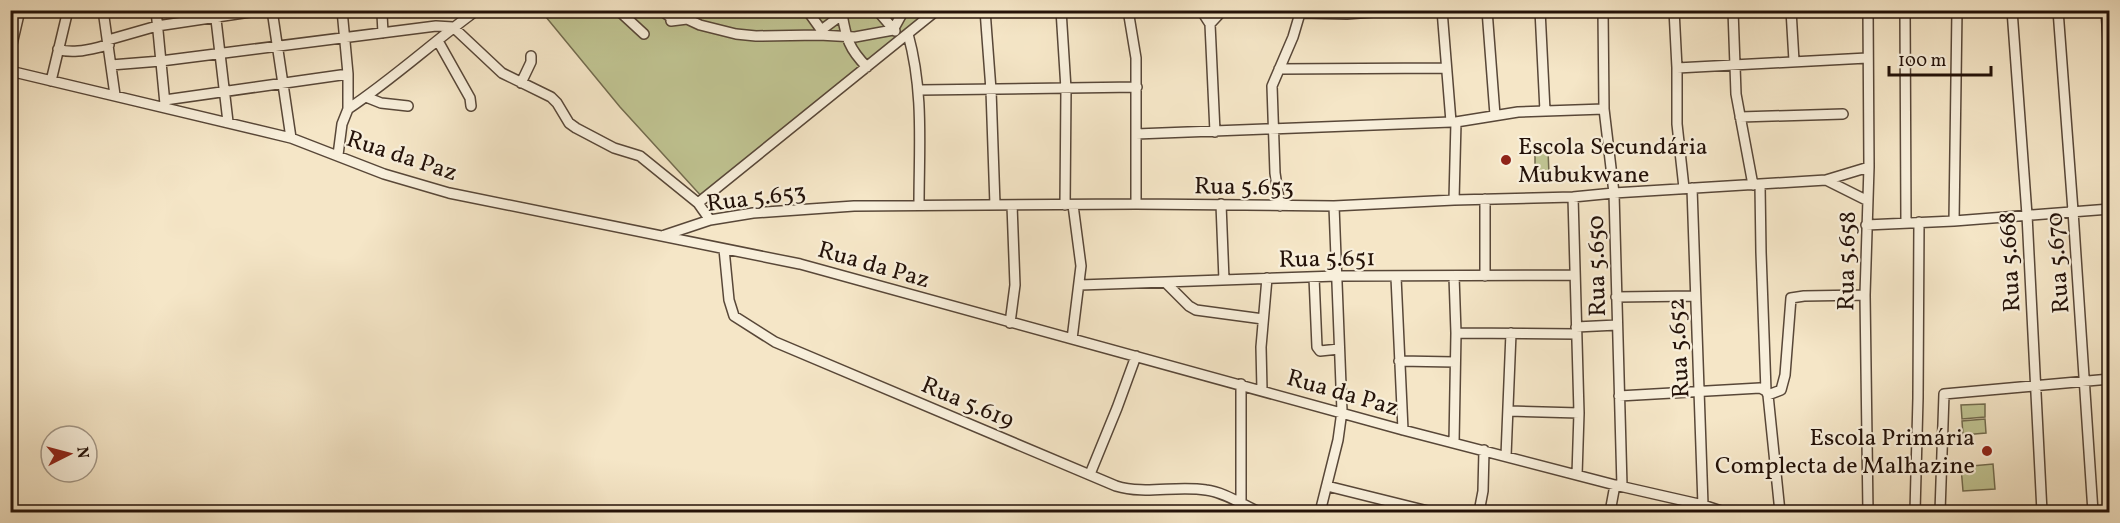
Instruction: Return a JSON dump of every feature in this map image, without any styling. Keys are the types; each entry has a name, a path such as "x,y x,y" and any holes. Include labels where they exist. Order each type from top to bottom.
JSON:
{"street":[{"path":"10,53 20,10"},
{"path":"51,81 68,10"},
{"path":"103,10 115,96"},
{"path":"156,10 165,104 225,91 348,74"},
{"path":"58,49 66,52 82,50 157,26 216,14 264,10"},
{"path":"272,10 291,138"},
{"path":"338,154 342,124 348,109 348,74 342,10"},
{"path":"384,33 382,14 386,10"},
{"path":"348,109 366,98 477,10"},
{"path":"618,10 644,34"},
{"path":"661,10 673,17 687,19 700,25 736,34 756,36 821,33 855,37 893,30"},
{"path":"807,10 821,33"},
{"path":"877,10 893,30 906,36 916,63 920,90 919,205"},
{"path":"893,30 904,10"},
{"path":"698,203 937,10"},
{"path":"985,10 991,90 995,205"},
{"path":"1061,10 1069,205 1081,266 1072,339"},
{"path":"1128,10 1136,58 1136,204"},
{"path":"1201,10 1210,24 1215,132"},
{"path":"1210,24 1223,10"},
{"path":"1280,206 1275,172 1272,86 1293,38 1300,12 1347,14 1399,10"},
{"path":"1442,10 1453,122 1454,200"},
{"path":"1487,10 1495,115"},
{"path":"1540,10 1545,111"},
{"name":"Rua 5.650","path":"1603,10 1604,109 1614,192 1619,396 1618,485 1610,513"},
{"name":"Rua 5.652","path":"1674,10 1677,124 1688,188 1695,296 1703,505"},
{"path":"1733,10 1736,94 1756,185 1761,252 1765,391 1780,513"},
{"path":"1791,10 1794,61"},
{"name":"Rua 5.658","path":"1868,10 1869,167 1864,295 1868,513"},
{"path":"1905,10 1906,223"},
{"path":"1954,221 1957,10"},
{"name":"Rua 5.668","path":"2012,10 2027,215 2042,513"},
{"name":"Rua 5.670","path":"2058,10 2092,513"},
{"path":"2106,10 2109,66"},
{"path":"821,33 845,12"},
{"path":"845,12 845,36 857,57 867,67"},
{"path":"216,14 228,122"},
{"path":"111,65 160,61 436,26 453,27 502,73 551,97 569,123 576,128 614,148 640,156 698,203 710,220"},
{"path":"438,41 470,98 471,106"},
{"path":"521,83 531,62 531,56"},
{"path":"1677,68 1867,58"},
{"path":"1279,69 1446,68"},
{"name":"Rua da Paz","path":"10,71 115,96 165,104 291,138 338,154 384,174 448,193 800,264 1010,323 1342,411 1403,430 1703,505 1724,513"},
{"path":"920,90 1137,87"},
{"path":"366,98 381,104 408,106"},
{"path":"1136,134 1453,122 1518,112 1604,109"},
{"path":"1740,117 1843,114"},
{"name":"Rua 5.653","path":"664,236 710,220 753,213 854,206 1221,204 1334,206 1573,197 1614,192 1826,180 1869,167"},
{"path":"1826,180 1866,200"},
{"path":"1573,197 1579,413 1577,475"},
{"path":"1485,199 1485,276"},
{"path":"1221,204 1224,280"},
{"path":"1010,323 1015,285 1012,205"},
{"path":"1320,513 1338,440 1342,411 1334,206"},
{"path":"1866,225 2109,209"},
{"path":"1915,513 1919,222"},
{"name":"Rua 5.619","path":"724,249 729,300 735,316 775,342 1130,490 1190,488 1209,490 1259,513"},
{"name":"Rua 5.651","path":"1080,285 1337,276 1396,278 1574,275"},
{"path":"1454,276 1456,333 1454,443"},
{"path":"1314,277 1317,347 1320,351 1340,349"},
{"path":"1262,390 1261,347 1267,278"},
{"path":"1396,278 1403,430"},
{"path":"1166,283 1196,310 1263,319"},
{"path":"1619,396 1781,390 1785,375 1791,298 1864,295"},
{"path":"1616,297 1695,296"},
{"path":"1456,333 1576,331 1617,325"},
{"path":"1506,456 1511,333"},
{"path":"1090,474 1136,356"},
{"path":"1399,361 1455,362"},
{"path":"1940,513 1943,397 1946,393 2109,379"},
{"path":"1241,384 1241,504"},
{"path":"1509,411 1579,413"},
{"path":"1479,513 1483,491 1484,450"},
{"path":"1328,486 1431,513"}],"green space":[{"path":"541,11 928,11 703,198 620,107"},
{"path":"1535,151 1548,151 1549,174 1535,174"},
{"path":"1985,404 1985,417 1962,419 1961,405"},
{"path":"1985,419 1986,433 1963,435 1962,421"},
{"path":"1993,464 1995,489 1963,491 1961,467"}],"place":[{"name":"Escola Secundária Mubukwane","path":"1506,160"},
{"name":"Escola Primária Complecta de Malhazine","path":"1987,451"}]}
